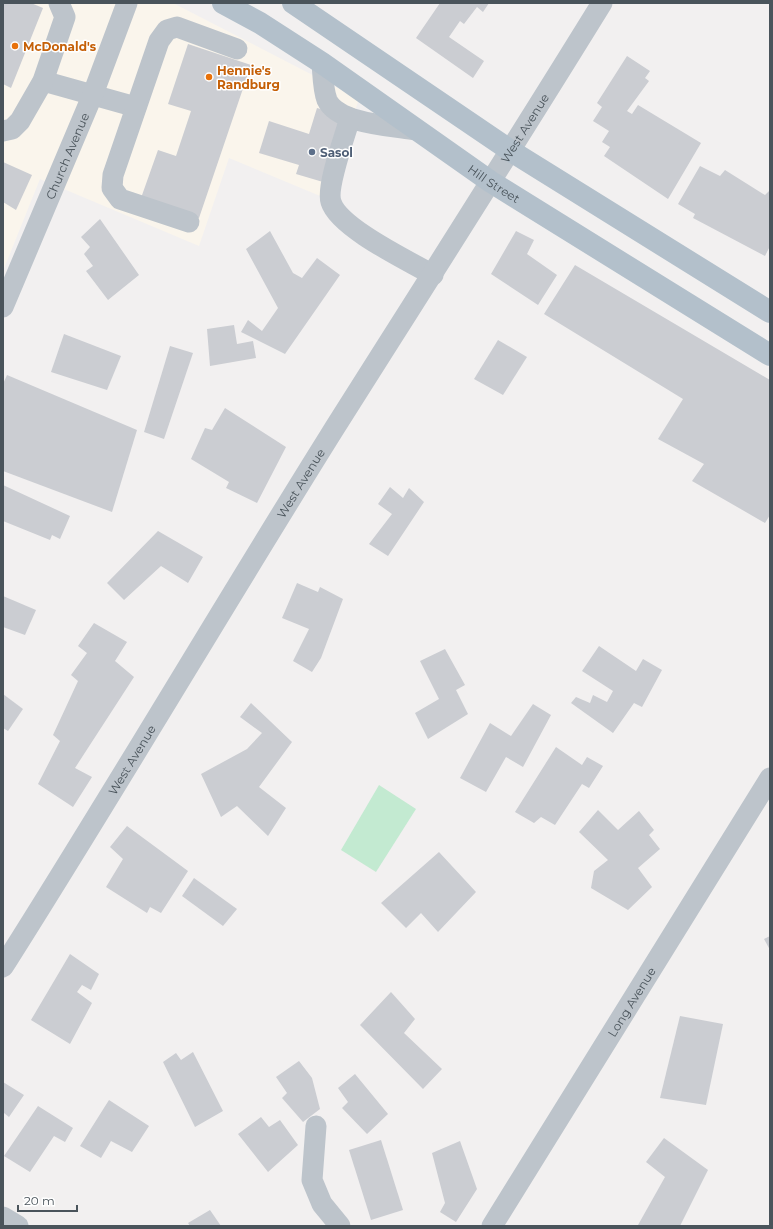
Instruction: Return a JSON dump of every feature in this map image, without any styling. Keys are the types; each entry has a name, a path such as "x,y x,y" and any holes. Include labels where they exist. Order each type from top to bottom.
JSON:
{"main road":[{"name":"Hill Street","path":"223,3 260,23 322,63 491,182 770,355"},
{"path":"293,3 511,151 770,312"}],"street":[{"name":"Church Avenue","path":"3,307 93,94 127,3"},
{"name":"West Avenue","path":"3,967 66,867 328,439 511,151 602,3"},
{"path":"3,131 12,130 20,121 43,81 65,17 59,4"},
{"path":"3,121 14,113 18,105 59,4"},
{"path":"189,222 120,199 112,188 113,175 159,41 167,30 177,27 237,48"},
{"path":"322,63 326,97 329,104 350,118 416,130"},
{"path":"43,81 136,107"},
{"path":"350,118 332,184 331,202 342,218 355,228 380,245 433,274"},
{"name":"Long Avenue","path":"492,1226 770,778"},
{"path":"316,1126 312,1180 322,1204 340,1226"},
{"path":"3,1217 18,1226"}],"shaded area":[{"path":"3,3 173,3 359,99 325,198 229,158 199,246 40,179 3,271"}],"green space":[{"path":"379,785 416,809 376,872 341,850"}],"building":[{"name":"McDonald's","path":"3,3 31,3 43,8 11,88 3,84"},
{"path":"440,3 489,3 483,12 477,7 464,24 460,21 449,37 484,61 473,78 416,38"},
{"path":"188,44 251,65 199,218 141,198 158,150 176,156 191,111 168,104"},
{"path":"627,56 650,71 645,78 649,81 627,111 632,114 638,105 701,143 668,199 604,156 610,147 602,142 609,131 593,121 602,107 597,103"},
{"path":"317,108 342,115 323,182 296,174 299,165 259,153 269,121 309,134"},
{"path":"3,162 32,175 16,210 3,202"},
{"path":"700,166 720,176 725,170 765,195 770,190 770,246 765,256 693,218 695,214 678,204"},
{"path":"100,219 139,275 108,300 86,271 93,266 84,254 90,247 81,237"},
{"path":"270,231 293,273 302,278 317,258 340,275 285,354 241,332 248,320 262,331 278,308 246,249"},
{"path":"516,231 534,240 527,254 557,275 538,305 491,274"},
{"path":"575,265 770,380 770,515 765,523 692,481 704,464 658,439 683,399 544,314"},
{"path":"234,325 237,344 253,341 256,358 210,366 207,329"},
{"path":"64,334 121,356 107,390 51,372"},
{"path":"498,340 527,357 503,395 474,379"},
{"path":"170,346 193,353 164,439 144,432"},
{"path":"7,375 137,430 112,512 3,471 3,384"},
{"path":"225,408 286,447 257,503 226,488 229,482 191,459 205,428 212,430"},
{"path":"3,485 70,516 60,539 52,535 50,540 3,521"},
{"path":"390,487 403,498 409,488 424,502 388,556 369,544 392,514 378,504"},
{"path":"158,531 203,557 188,583 161,566 124,600 107,583"},
{"path":"297,583 318,592 320,587 343,599 321,658 312,672 293,661 309,629 282,618"},
{"path":"3,596 36,610 25,635 3,627"},
{"path":"94,623 127,642 115,661 134,677 75,768 92,777 73,807 38,784 60,741 53,735 78,681 71,675 87,653 78,646"},
{"path":"599,646 636,671 643,659 662,670 642,707 634,703 613,733 571,703 576,697 590,703 593,695 607,702 613,691 582,671"},
{"path":"445,649 465,685 456,690 468,714 428,739 415,713 439,699 420,661"},
{"path":"3,694 23,709 8,731 3,728"},
{"path":"251,703 292,742 259,787 286,808 268,836 237,806 221,817 201,774 247,749 262,733 240,717"},
{"path":"533,704 551,715 523,767 506,757 486,792 460,778 490,723 511,736"},
{"path":"556,747 582,765 587,757 603,766 589,788 582,784 555,825 541,817 534,823 515,812"},
{"path":"598,810 618,830 639,811 654,830 649,835 660,849 638,868 652,887 628,910 591,888 594,871 608,860 579,832"},
{"path":"127,826 188,871 161,913 150,907 147,913 106,887 123,859 110,847"},
{"path":"439,852 476,892 438,932 421,913 406,928 381,903"},
{"path":"194,878 237,909 223,926 182,896"},
{"path":"770,936 770,950 764,939"},
{"path":"70,954 99,974 91,990 82,985 77,992 92,1003 70,1044 31,1020"},
{"path":"391,992 415,1019 404,1033 442,1069 423,1089 360,1025"},
{"path":"680,1016 723,1024 706,1105 660,1098"},
{"path":"193,1052 223,1111 195,1127 163,1062 176,1053 181,1060"},
{"path":"299,1061 312,1078 320,1109 303,1122 282,1098 287,1093 276,1077"},
{"path":"355,1074 388,1114 367,1134 342,1108 348,1102 338,1088"},
{"path":"3,1082 24,1095 9,1117 4,1113 3,1115"},
{"path":"109,1100 149,1126 132,1152 111,1141 101,1158 80,1146"},
{"path":"38,1106 73,1128 65,1142 54,1136 30,1172 4,1156"},
{"path":"261,1117 269,1127 280,1120 298,1145 268,1172 238,1134"},
{"path":"664,1138 708,1170 680,1226 640,1226 638,1225 665,1177 646,1162"},
{"path":"381,1140 403,1210 371,1220 349,1150"},
{"path":"460,1141 477,1189 456,1222 440,1212 445,1203 432,1153"},
{"path":"210,1210 221,1226 190,1226 188,1223"}],"place":[{"name":"McDonald's","path":"15,46"},
{"name":"Hennie's Randburg","path":"209,77"},
{"name":"Sasol","path":"312,152"}]}
